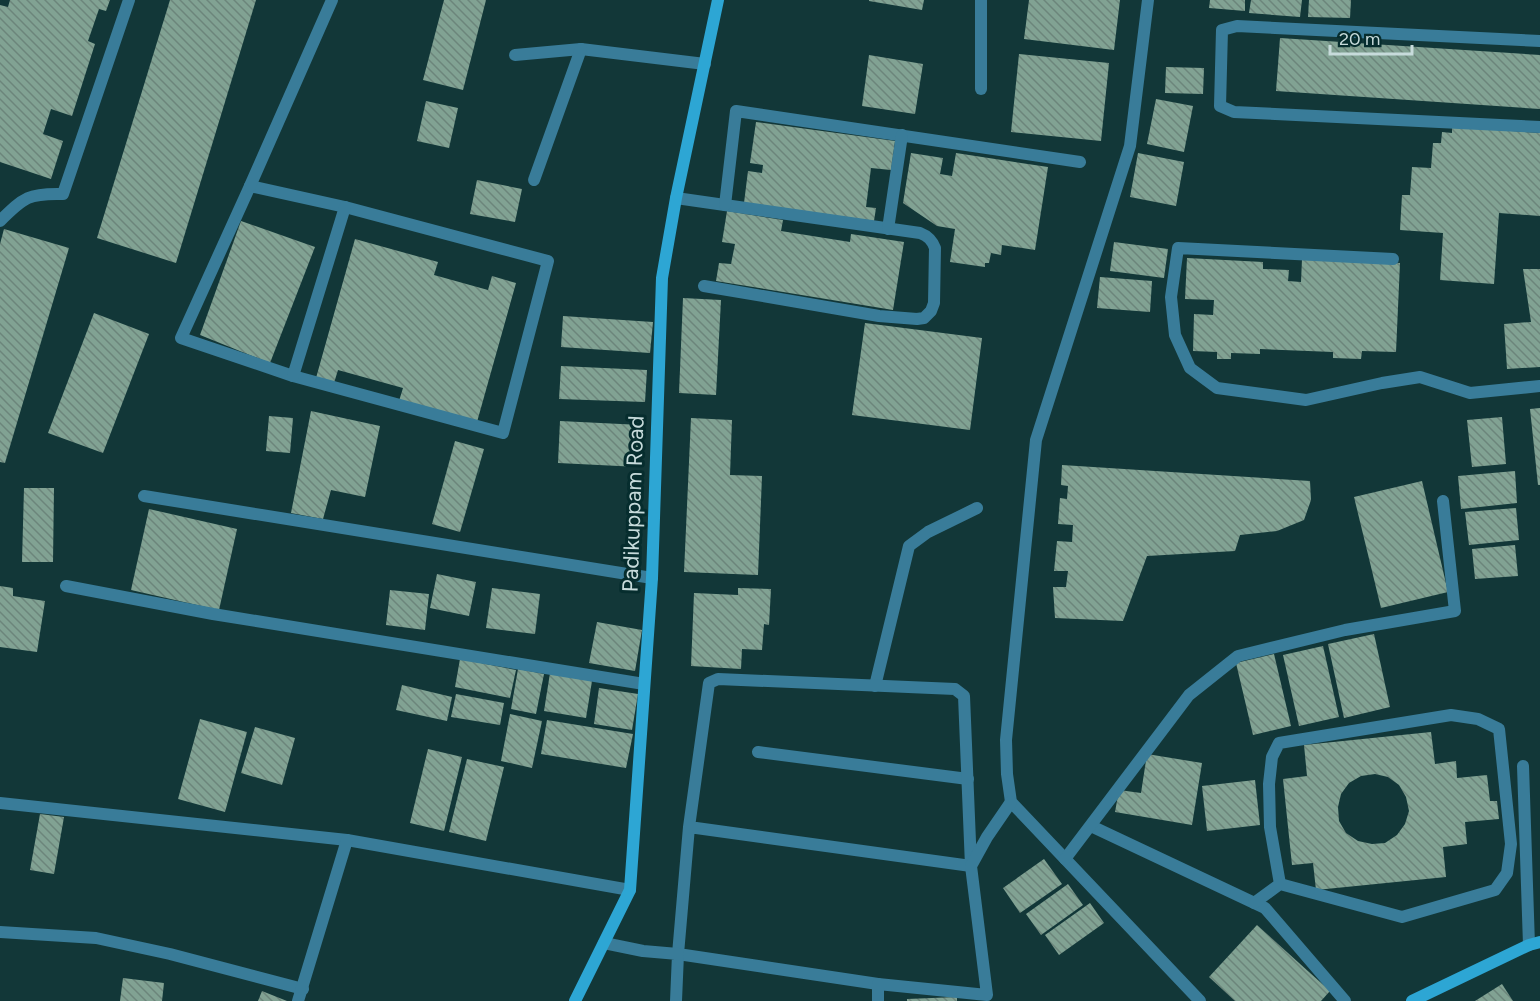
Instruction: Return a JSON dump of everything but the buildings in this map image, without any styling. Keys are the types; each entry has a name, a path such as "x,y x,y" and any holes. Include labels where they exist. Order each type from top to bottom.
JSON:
{"street":[{"path":"0,221 17,204 28,197 42,193 63,194 129,0"},
{"path":"250,186 345,207 548,261 503,433 293,376 181,338 332,0"},
{"name":"Padikuppam Road","path":"575,1001 630,890 652,578 662,278 676,198 718,0"},
{"path":"981,0 981,89"},
{"path":"1148,0 1130,146 1036,440 1006,740 1007,774 1011,802 1200,1001"},
{"path":"1540,41 1237,26 1222,30 1220,106 1234,112 1540,127"},
{"path":"534,180 581,50"},
{"path":"515,55 581,50 705,64"},
{"path":"725,205 736,111 1080,162"},
{"path":"888,229 902,135"},
{"path":"676,198 920,233 927,236 935,248 934,303 931,311 924,318 879,316 704,286"},
{"path":"293,376 345,207"},
{"path":"1393,259 1178,248 1171,297 1175,335 1190,368 1217,388 1306,400 1420,377 1470,393 1540,386"},
{"path":"144,496 652,578"},
{"path":"1065,859 1190,695 1238,656 1345,630 1455,611 1443,501"},
{"path":"874,686 909,546 928,532 977,508"},
{"path":"66,586 213,614 644,684"},
{"path":"604,943 643,951 678,954 878,984 987,995 971,866 964,696 955,689 718,679 709,683 689,827 678,954 676,1001"},
{"path":"1451,715 1478,719 1499,729 1511,844 1507,873 1496,890 1402,917 1280,884 1270,826 1269,784 1272,757 1279,743 1451,715"},
{"path":"758,752 968,779"},
{"path":"1412,1001 1535,944 1523,766"},
{"path":"971,866 987,837 1011,802"},
{"path":"0,803 347,840 630,890"},
{"path":"1091,826 1265,908 1345,1001"},
{"path":"689,827 971,866"},
{"path":"0,932 96,938 170,954 301,995 347,840"},
{"path":"1254,903 1280,884"},
{"path":"878,984 878,1001"}]}
